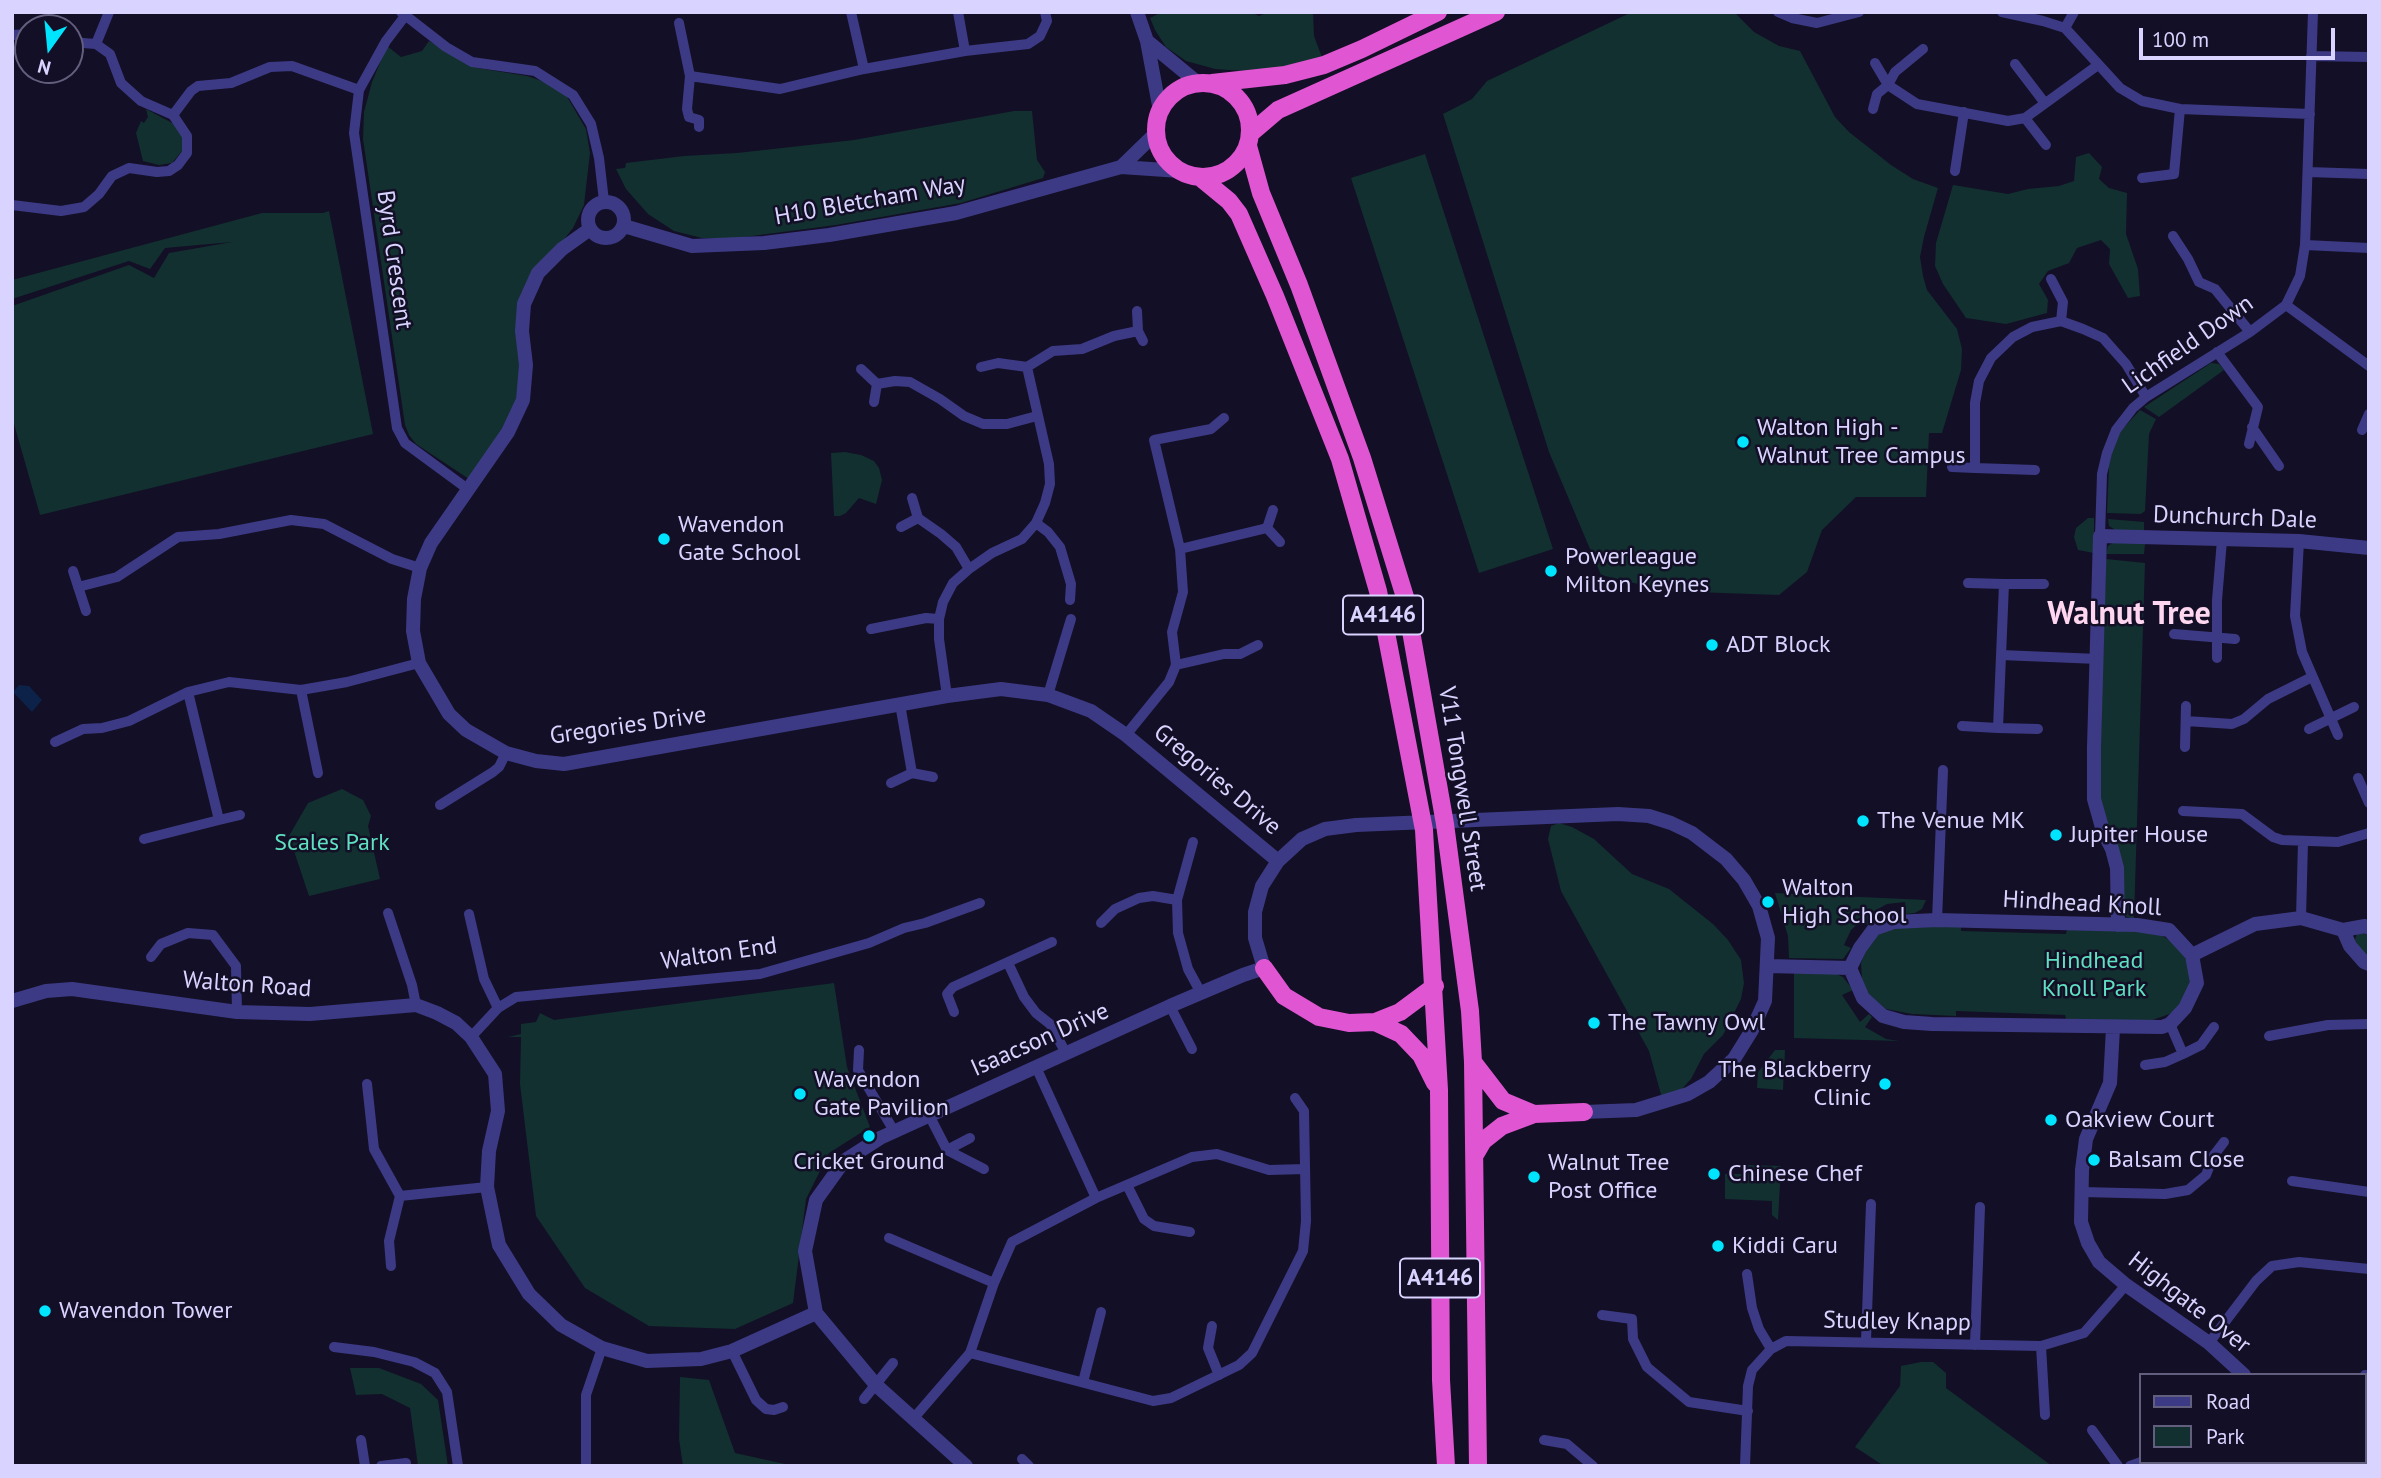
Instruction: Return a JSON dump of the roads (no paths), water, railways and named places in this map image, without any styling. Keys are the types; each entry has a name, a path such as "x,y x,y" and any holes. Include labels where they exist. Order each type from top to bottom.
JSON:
{"highway":[{"path":"1180,172 1161,151 1156,133 1160,111 1175,92 1205,83 1285,75 1324,65 1438,12"},
{"path":"1201,177 1213,177 1235,166 1250,139 1278,110 1496,12"},
{"name":"A4146","path":"1205,83 1225,88 1236,95 1245,106 1250,119 1250,139"},
{"name":"V11 Tongwell Street","path":"1250,139 1261,193 1299,285 1362,458 1405,597 1446,824 1470,1011 1473,1062 1478,1466"},
{"name":"A4146","path":"1180,172 1201,177"},
{"name":"V11 Tongwell Street","path":"1201,177 1229,201 1239,214 1340,459 1378,592 1424,830 1438,1090 1441,1380 1446,1466"},
{"path":"1264,968 1284,996 1319,1017 1349,1023 1375,1022 1400,1012 1428,994 1434,986"},
{"path":"1375,1022 1401,1034 1408,1041 1420,1055 1438,1090"},
{"path":"1473,1062 1503,1101 1534,1114"},
{"path":"1476,1153 1483,1141 1502,1126 1534,1114 1584,1112"}],"street":[{"path":"96,44 109,12"},
{"path":"851,12 864,69"},
{"path":"958,12 965,51"},
{"path":"1778,12 1817,23 1859,12"},
{"path":"2002,12 2043,20 2065,28 2120,89 2142,101 2180,109 2310,114"},
{"path":"2065,28 2074,12"},
{"name":"Lichfield Down","path":"2118,925 2117,868 2094,799 2102,474 2116,430 2133,408 2286,305 2300,276 2305,245 2312,12"},
{"path":"1137,13 1147,41 1160,111"},
{"path":"403,14 446,47 472,62 535,71 573,95 592,124 604,201"},
{"name":"Byrd Crescent","path":"403,14 359,90 354,133 397,428 405,443 469,490"},
{"path":"690,76 780,89 864,69 965,51 1028,44 1040,36 1049,15"},
{"path":"679,23 690,76 687,109 689,117 699,120 699,127"},
{"path":"1147,41 1205,83"},
{"path":"12,205 61,211 84,207 99,194 112,176 129,168 169,171 183,160 187,153 188,144 184,130 173,115 141,101 121,83 110,54 96,44 84,43"},
{"path":"1873,109 1877,94 1888,85 1895,72 1923,49"},
{"path":"2311,56 2369,57"},
{"path":"1875,63 1888,85 1917,104 2008,121 2025,118 2098,65"},
{"path":"2015,64 2045,102"},
{"path":"173,115 198,86 231,83 270,67 292,66 359,90"},
{"path":"2141,178 2174,174 2180,109"},
{"path":"1955,171 1964,112"},
{"path":"2025,118 2046,145"},
{"path":"1121,167 1156,133"},
{"name":"H10 Bletcham Way","path":"624,226 692,246 764,243 945,215 1045,190 1121,167 1180,172"},
{"path":"2308,172 2369,174"},
{"path":"604,201 614,203 622,210 624,226 616,235 605,238 594,234 590,229 588,217 593,207 604,201"},
{"name":"Gregories Drive","path":"590,229 562,249 538,273 524,304 522,331 526,365 523,400 508,432 431,542 420,568 414,598 413,631 419,663 433,691 449,713 467,730 506,753 536,761 564,764 947,695 1001,689 1048,695 1091,711 1126,735 1278,861"},
{"path":"2173,236 2199,282 2215,289 2250,331"},
{"path":"2305,245 2369,248"},
{"path":"2051,279 2063,302 2061,321"},
{"path":"2286,305 2369,366"},
{"path":"981,367 998,363 1027,367 1053,351 1082,349 1114,336 1140,336 1138,311"},
{"path":"1975,468 1975,403 1979,381 1991,358 2013,337 2032,327 2061,321 2103,338 2126,364 2146,397"},
{"path":"2217,352 2258,407 2249,444"},
{"path":"947,695 939,619 943,602 953,583 969,569 992,553 1021,539 1036,523 1050,484 1049,464 1027,367"},
{"path":"861,369 877,384"},
{"path":"877,384 909,382 964,416 983,424 1007,424 1037,416"},
{"path":"874,402 877,384"},
{"path":"2362,430 2369,414"},
{"path":"1126,735 1169,682 1176,665 1172,632 1183,592 1180,549 1154,440 1211,429 1224,418"},
{"path":"2252,427 2278,466"},
{"path":"1952,467 2035,470"},
{"path":"912,498 918,518 956,547 969,569"},
{"path":"1267,528 1273,510"},
{"path":"901,527 918,518"},
{"path":"78,587 117,577 178,537 219,534 290,520 324,524 392,559 420,568"},
{"path":"1036,523 1048,532 1060,547 1072,584 1070,600"},
{"path":"1180,549 1267,528"},
{"path":"1267,528 1280,542"},
{"name":"Dunchurch Dale","path":"2100,536 2299,541 2369,548"},
{"path":"2217,658 2222,540"},
{"path":"2299,541 2295,616 2301,652 2338,735"},
{"path":"73,571 86,611"},
{"path":"1968,583 2044,584"},
{"path":"1998,728 2004,584"},
{"path":"870,628 926,618 939,619"},
{"path":"1048,695 1071,619"},
{"path":"2174,634 2235,639"},
{"path":"1176,665 1223,654 1240,654 1258,645"},
{"path":"2001,655 2098,659"},
{"path":"55,742 83,729 102,728 129,721 188,692 229,682 301,690 346,682 419,663"},
{"path":"2186,722 2232,724 2244,719 2268,699 2312,677"},
{"path":"301,690 317,773"},
{"path":"188,692 219,820"},
{"path":"900,704 912,773"},
{"path":"2185,747 2186,706"},
{"path":"2309,729 2354,707"},
{"path":"1962,726 2038,729"},
{"path":"440,805 493,772 499,767 506,753"},
{"path":"1937,920 1943,770"},
{"path":"891,783 912,773 933,777"},
{"path":"2358,778 2369,803"},
{"path":"2183,811 2242,814 2273,837 2303,842 2338,842 2369,834"},
{"path":"1264,968 1255,938 1255,912 1262,886 1278,861 1302,839 1325,829 1356,825 1618,814 1649,816 1692,834 1726,859 1744,880 1759,906 1768,938 1765,1001 1752,1030 1734,1059 1709,1082 1688,1094 1636,1110 1584,1112"},
{"path":"144,839 240,815"},
{"path":"1193,842 1177,900 1178,933 1188,969 1201,993"},
{"path":"2301,918 2303,842"},
{"path":"1101,923 1115,909 1139,898 1153,896 1177,900"},
{"name":"Walton End","path":"471,1037 498,1008 516,997 760,974 869,943 904,928 980,903"},
{"path":"388,913 416,1005"},
{"path":"468,914 484,979 498,1008"},
{"path":"1768,966 1850,968 1863,998 1872,1008 1883,1016 1904,1022 2162,1027 2170,1024 2185,1008 2197,982 2192,955 2255,924 2301,918 2343,930 2365,926 2369,928"},
{"name":"Hindhead Knoll","path":"1850,968 1874,929 1894,922 1937,920 2118,925 2169,930 2192,955"},
{"path":"2343,930 2350,946 2369,964"},
{"path":"151,957 161,944 188,933 213,935 236,966 237,1012"},
{"path":"954,1012 947,994 953,987 1052,942"},
{"path":"1008,962 1024,997 1036,1013 1050,1024 1066,1053"},
{"name":"Isaacson Drive","path":"966,1466 876,1385 816,1313 805,1251 816,1200 844,1161 894,1131 1170,1006 1264,968"},
{"name":"Walton Road","path":"12,1001 46,991 83,989 237,1012 310,1014 416,1005 456,1023 471,1037"},
{"path":"1170,1006 1192,1049"},
{"path":"2170,1024 2183,1054"},
{"path":"2269,1036 2328,1026 2369,1024"},
{"path":"2144,1065 2165,1062 2201,1045 2214,1027"},
{"name":"Highgate Over","path":"2113,1028 2110,1083 2087,1139 2081,1223 2088,1243 2099,1262 2126,1285 2209,1343 2242,1373"},
{"path":"471,1037 495,1074 498,1111 489,1151 487,1187 499,1245 529,1294 561,1325 602,1348 648,1361 701,1359 732,1351 816,1313"},
{"path":"859,1051 859,1070 894,1131"},
{"path":"1036,1067 1096,1198"},
{"path":"367,1084 374,1149 400,1195 389,1241 391,1266"},
{"path":"970,1353 1153,1401 1171,1398 1238,1365 1252,1353 1303,1251 1306,1221 1304,1111 1296,1098"},
{"path":"929,1115 947,1150 984,1169"},
{"path":"947,1150 970,1138"},
{"path":"2082,1192 2165,1194 2188,1190 2206,1175 2214,1155 2224,1142"},
{"path":"913,1419 970,1353 994,1283 1012,1242 1096,1198 1192,1157 1217,1154 1269,1170 1305,1169"},
{"path":"2292,1181 2369,1192"},
{"path":"1127,1185 1144,1219 1154,1226 1190,1232"},
{"path":"400,1195 487,1187"},
{"path":"1866,1341 1871,1204"},
{"path":"1975,1345 1980,1207"},
{"path":"889,1238 903,1239 994,1283"},
{"path":"2209,1343 2256,1281 2272,1266 2299,1262 2369,1269"},
{"path":"1745,1466 1748,1386 1752,1370 1771,1349 1759,1329 1752,1308 1747,1274"},
{"name":"Studley Knapp","path":"1771,1349 1786,1341 2041,1346 2084,1333 2126,1285"},
{"path":"1083,1382 1101,1312"},
{"path":"1602,1315 1632,1319 1633,1339 1647,1367 1689,1402 1748,1411"},
{"path":"1212,1326 1208,1348 1219,1375"},
{"path":"2041,1346 2045,1415"},
{"path":"334,1348 374,1352 414,1362 435,1373 447,1392 458,1466"},
{"path":"586,1466 586,1395 602,1348"},
{"path":"732,1351 756,1400 766,1409 783,1407"},
{"path":"864,1399 893,1363"},
{"path":"2092,1430 2118,1466"},
{"path":"361,1440 365,1466"},
{"path":"1544,1440 1567,1444 1593,1466"},
{"path":"381,1466 406,1463"}],"water":[{"path":"19,685 29,686 42,700 32,712 13,692"}],"place":[{"name":"Walton High - Walnut Tree Campus","path":"1743,442"},
{"name":"Wavendon Gate School","path":"664,539"},
{"name":"Powerleague Milton Keynes","path":"1551,571"},
{"name":"ADT Block","path":"1712,645"},
{"name":"The Venue MK","path":"1863,821"},
{"name":"Jupiter House","path":"2056,835"},
{"name":"Walton High School","path":"1768,902"},
{"name":"The Tawny Owl","path":"1594,1023"},
{"name":"The Blackberry Clinic","path":"1885,1084"},
{"name":"Wavendon Gate Pavilion","path":"800,1094"},
{"name":"Oakview Court","path":"2051,1120"},
{"name":"Cricket Ground","path":"869,1136"},
{"name":"Balsam Close","path":"2094,1160"},
{"name":"Chinese Chef","path":"1714,1174"},
{"name":"Walnut Tree Post Office","path":"1534,1177"},
{"name":"Kiddi Caru","path":"1718,1246"},
{"name":"Wavendon Tower","path":"45,1311"}],"district":[{"name":"Walnut Tree","path":"2129,615"}],"park label":[{"name":"Scales Park","path":"332,843"},
{"name":"Hindhead Knoll Park","path":"2094,975"}]}
